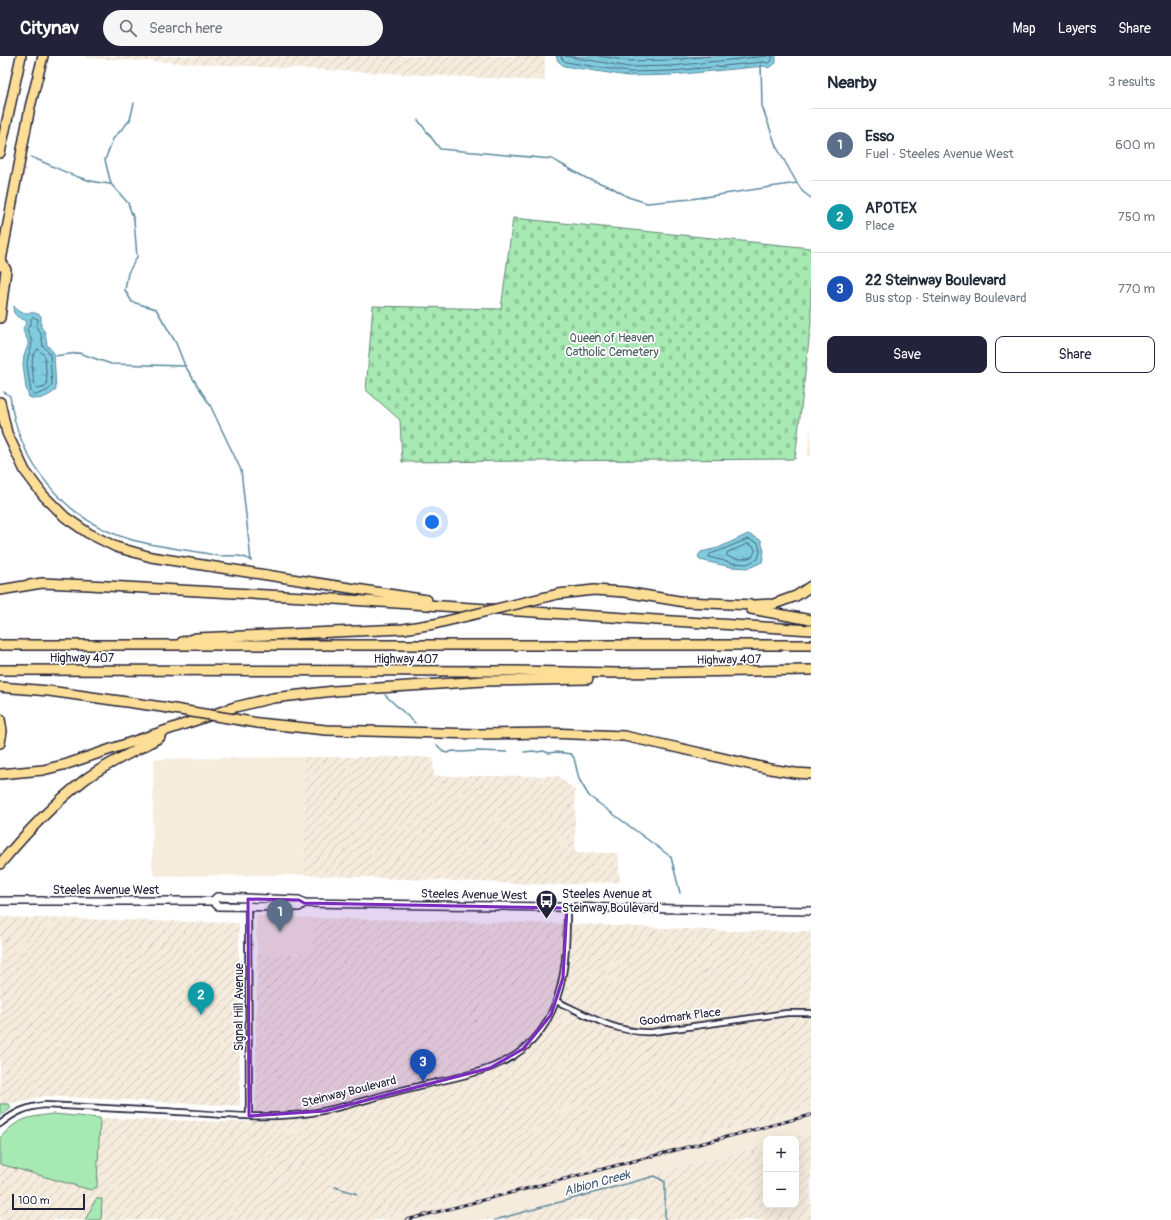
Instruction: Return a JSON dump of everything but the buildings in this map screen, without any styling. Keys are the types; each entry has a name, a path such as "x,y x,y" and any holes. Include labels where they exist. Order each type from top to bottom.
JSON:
{"highway":[{"path":"0,153 21,56"},
{"path":"0,318 6,270 0,264 30,107 43,56"},
{"path":"0,402 10,439 25,471 43,496 65,517 88,533 116,547 151,557 430,601 456,608"},
{"path":"0,590 42,583 90,584 811,630"},
{"path":"172,645 196,638 404,629 434,624 558,594 594,590 625,592 685,602 754,605 774,604 796,596 811,586"},
{"path":"728,605 811,620"},
{"name":"Highway 407","path":"0,645 811,645"},
{"name":"Highway 407","path":"0,670 508,671 615,673 811,670"},
{"path":"0,774 42,770 66,764 235,706 281,697 334,691 477,682 592,678 615,673"},
{"path":"0,686 49,691 162,707 258,723 326,730 477,734 549,733 624,736 770,769 811,774"},
{"path":"0,719 2,731 0,743"},
{"path":"0,864 44,815 83,780 128,753 155,740 178,725"}],"main road":[{"name":"Steeles Avenue West","path":"0,901 212,901 218,906 248,902 300,907 304,903 811,911"}],"street":[{"name":"Signal Hill Avenue","path":"248,902 249,1116"},
{"name":"Steinway Boulevard","path":"0,1124 19,1111 33,1106 45,1105 249,1116 292,1116 325,1111 490,1068 504,1062 523,1049 531,1042 551,1015 561,988 564,967 567,908"},
{"name":"Goodmark Place","path":"556,1001 603,1023 618,1029 633,1032 652,1032 787,1013 811,1013"}],"highlighted area":[{"path":"248,899 299,900 304,903 567,908 563,978 551,1015 523,1049 490,1068 325,1111 249,1116"}],"shaded area":[{"path":"86,56 545,56 545,81 86,58"},
{"path":"811,426 811,456 807,456"},
{"path":"304,757 305,875 155,876 152,865 154,759"},
{"path":"304,757 433,757 434,776 558,776 575,790 575,852 618,853 620,882 554,885 305,875"},
{"path":"256,915 270,917 313,918 312,953 257,954"},
{"path":"0,917 239,923 240,1106 45,1096 9,1104 0,1104"},
{"path":"313,918 577,924 728,931 811,931 811,1107 378,1220 101,1220 101,1199 96,1199 85,1220 0,1220 0,1164 97,1187 100,1118 227,1122 255,1121 257,954 312,953"},
{"path":"811,1107 811,1133 799,1136 763,1136 763,1146 478,1220 378,1220"},
{"path":"811,1133 811,1220 478,1220 763,1146 763,1208 799,1208 799,1136"}],"green space":[{"name":"Queen of Heaven Catholic Cemetery","path":"513,218 811,248 811,323 795,459 402,462 400,420 366,390 373,306 501,309"},
{"path":"0,1104 9,1104 11,1108 0,1116"},
{"path":"53,1114 100,1118 97,1187 91,1190 0,1164 0,1138 6,1131 18,1122 37,1116"},
{"path":"96,1199 102,1199 101,1220 85,1220"}],"water":[{"path":"556,56 776,56 776,63 768,68 765,66 672,75 628,76 564,66 558,61"},
{"path":"14,306 20,312 34,313 41,316 41,327 45,332 47,345 54,353 56,390 40,399 29,397 26,388 23,365 28,341 23,329 27,321 19,318 15,314 13,309"},
{"path":"748,534 761,540 764,551 762,562 749,568 731,567 700,560 698,556 701,552 718,548"}],"waterway":[{"path":"761,64 762,106 776,146 803,192 811,198"},
{"path":"134,103 130,120 113,139 105,160 111,184 128,203 134,220 137,257 128,273 125,290 132,302 156,309 176,343 185,366 210,405 241,470 251,561"},
{"path":"418,120 440,149 552,159 586,178 611,187 628,197 647,203 691,199 797,183"},
{"path":"31,157 70,174 100,183 111,184"},
{"path":"54,356 79,353 111,364 185,366"},
{"path":"4,392 10,396 15,420 23,444 34,465 48,485 65,503 85,518 106,530 129,539 218,556 241,556 251,561"},
{"path":"385,695 415,723"},
{"path":"437,745 447,753 453,751 507,752"},
{"path":"524,752 543,751 549,753 556,752 571,754 574,758 579,779 589,796 671,857 680,893"},
{"name":"Albion Creek","path":"495,1220 655,1176 665,1182 665,1220"},
{"path":"335,1187 357,1194"}],"railway":[{"path":"406,1220 811,1115"}],"place":[{"name":"Steeles Avenue at Steinway Boulevard","path":"547,920"},
{"name":"Esso","path":"280,932"},
{"name":"APOTEX","path":"201,1015"},
{"name":"22 Steinway Boulevard","path":"423,1082"}]}
